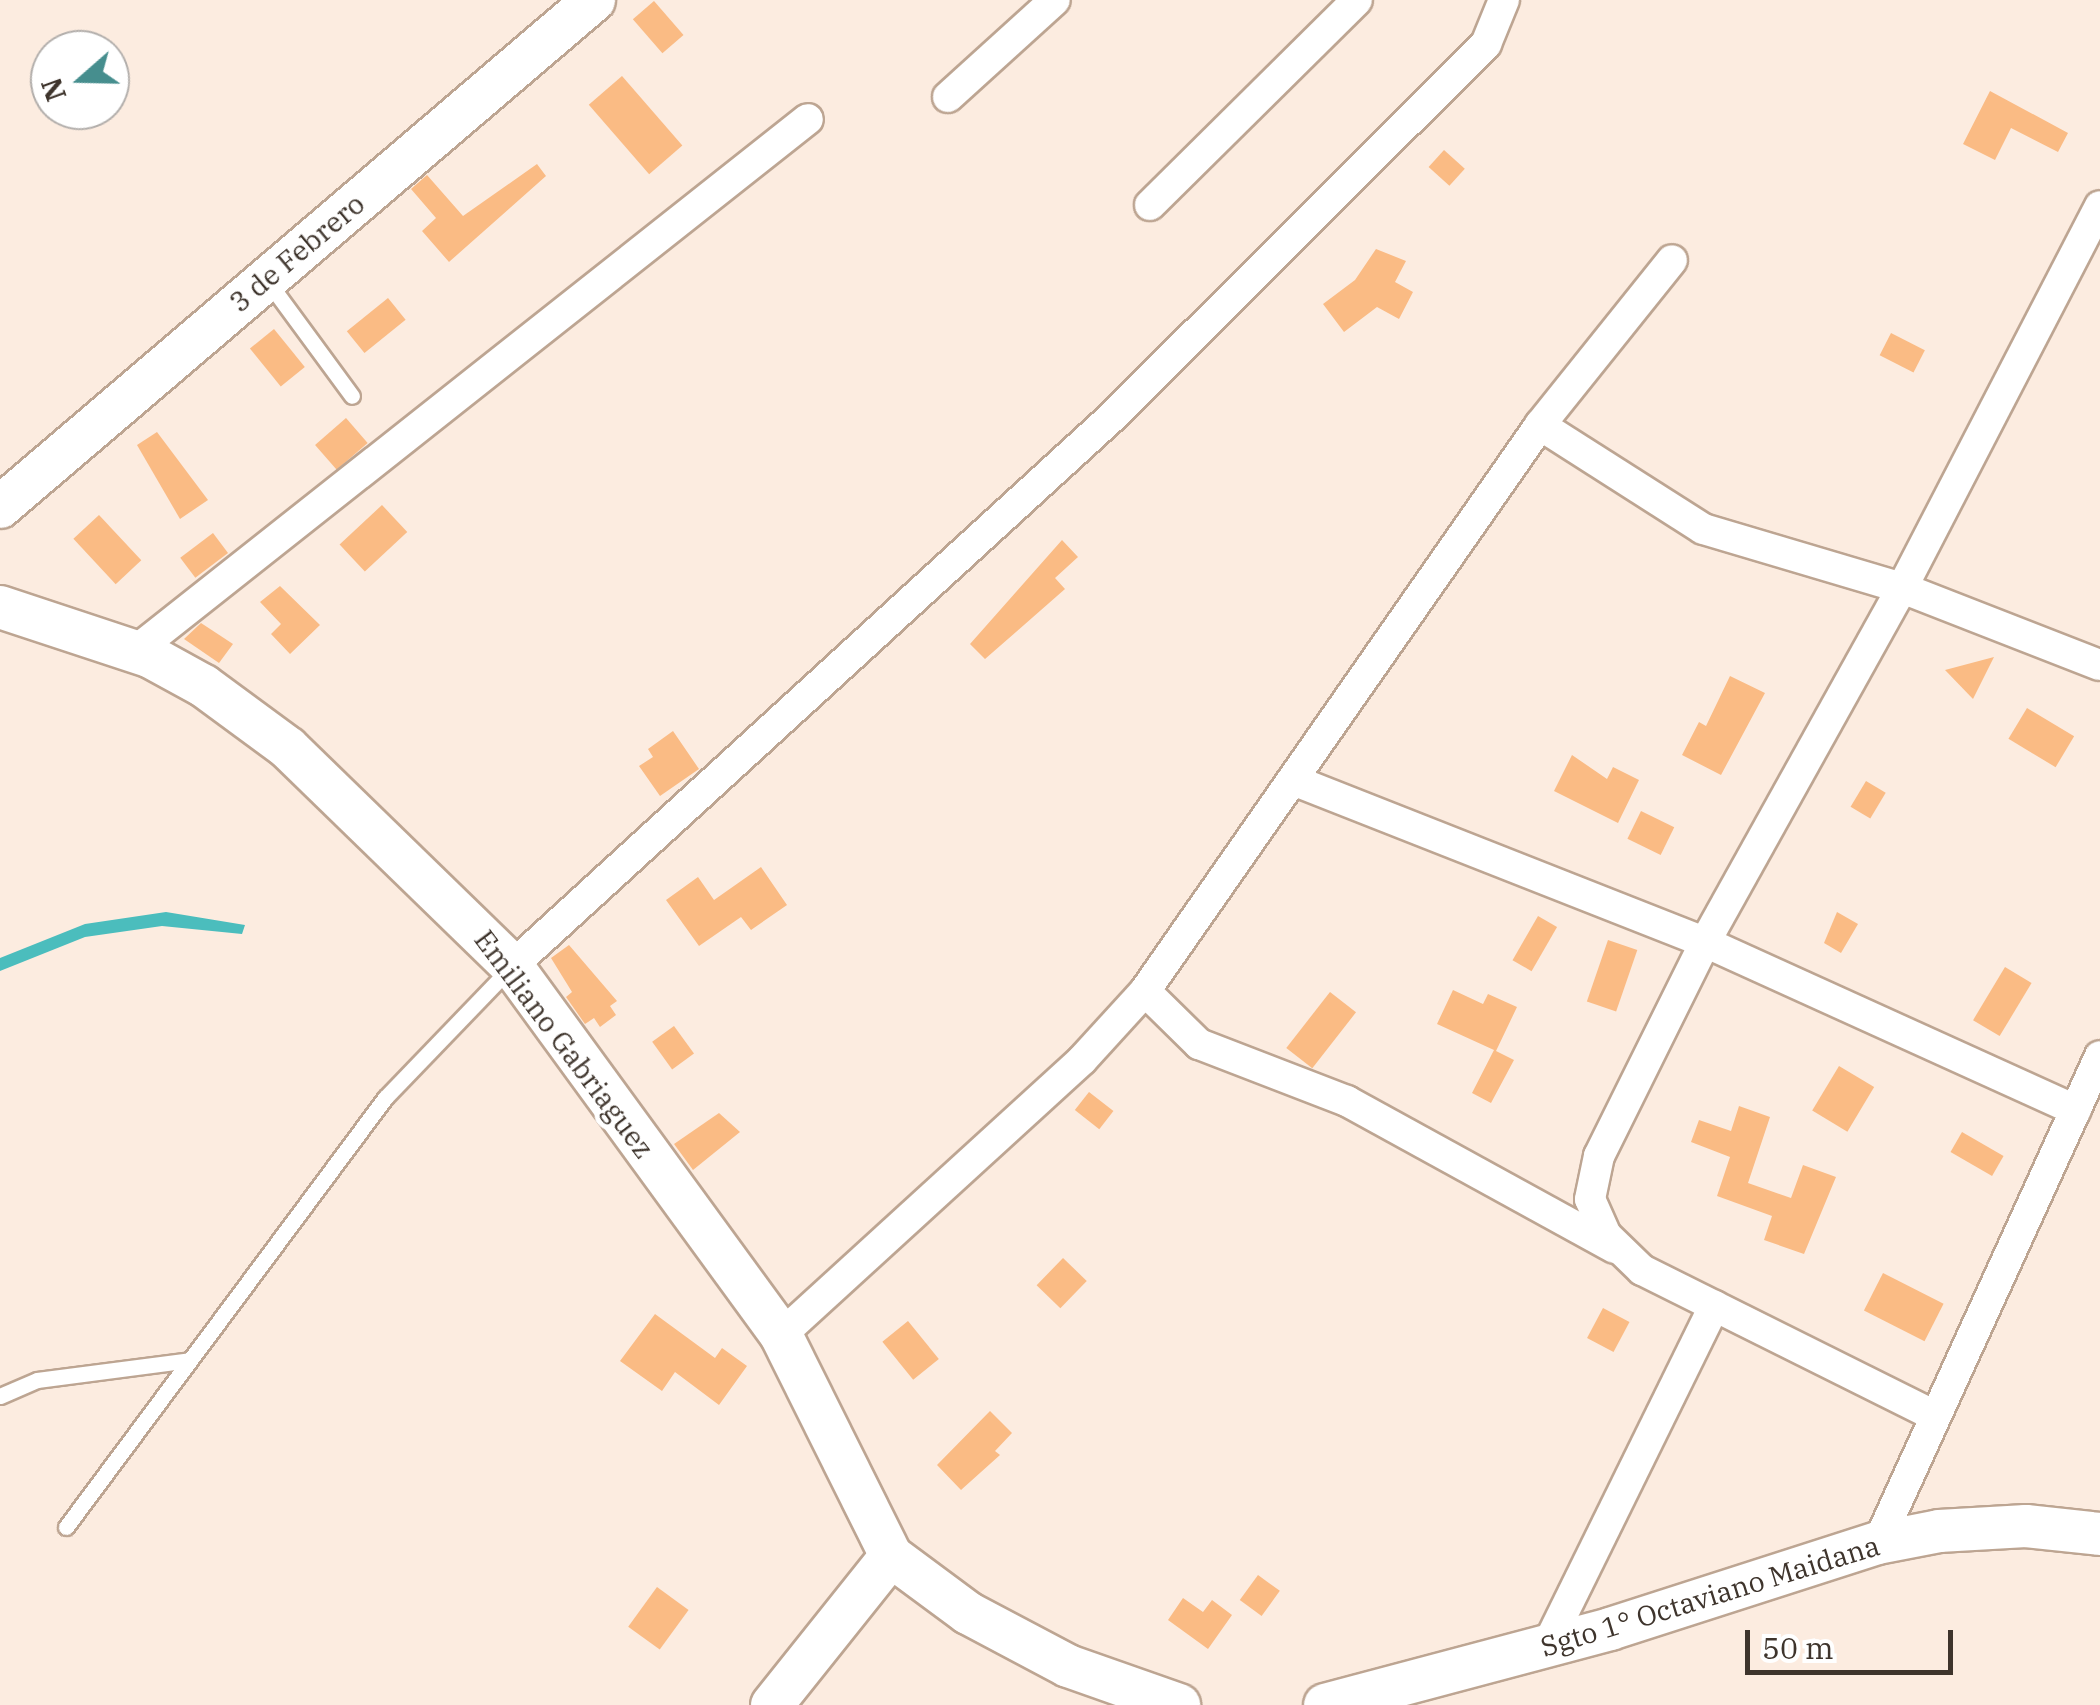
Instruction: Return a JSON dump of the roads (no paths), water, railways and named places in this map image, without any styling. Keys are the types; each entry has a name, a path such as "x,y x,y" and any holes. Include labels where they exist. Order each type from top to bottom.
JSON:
{"main road":[{"name":"3 de Febrero","path":"0,507 594,0"},
{"name":"Emiliano Gabriaguez","path":"0,608 134,652 204,686 288,748 512,966 782,1336 891,1556"},
{"name":"Sgto 1° Octaviano Maidana","path":"1326,1705 1546,1646 1878,1543 1940,1531 2026,1526 2100,1534"},
{"path":"772,1705 891,1556 968,1613 1068,1666 1179,1705"}],"street":[{"path":"948,97 1055,0"},
{"path":"1150,205 1356,0"},
{"path":"512,966 1114,416 1486,44 1504,0"},
{"path":"134,652 808,119"},
{"path":"1935,1416 1642,1270 1606,1236 1590,1199 1598,1156 1705,942 1902,588 2100,206"},
{"path":"782,1336 1082,1060 1145,991 1540,425 1672,260"},
{"path":"1540,425 1703,529 1902,588 2100,665"},
{"path":"1294,780 1705,942 2076,1110"},
{"path":"1145,991 1200,1044 1346,1101 1626,1254"},
{"path":"1878,1543 2100,1056"},
{"path":"1546,1646 1714,1306"}],"lane":[{"path":"266,280 352,396"},
{"path":"66,1527 385,1098 512,966"},
{"path":"0,1396 37,1380 190,1360"}],"water":[{"path":"166,912 245,925 242,934 162,926 85,937 0,971 0,958 85,924"}]}
